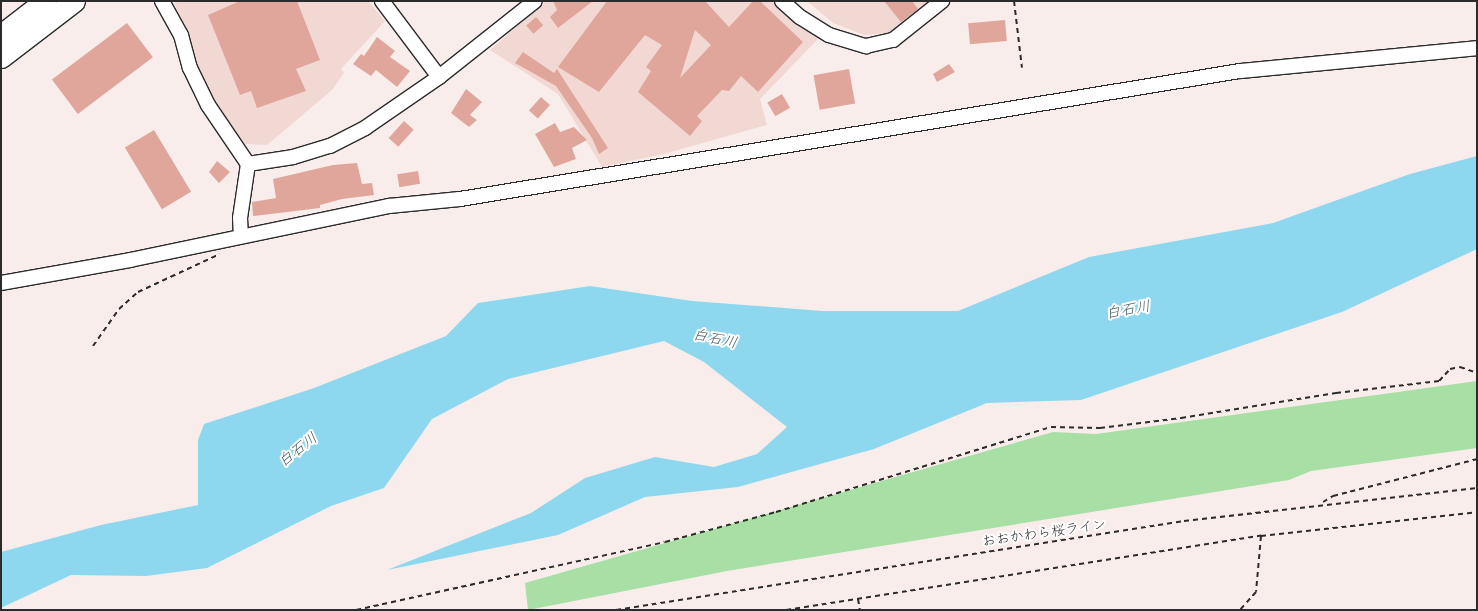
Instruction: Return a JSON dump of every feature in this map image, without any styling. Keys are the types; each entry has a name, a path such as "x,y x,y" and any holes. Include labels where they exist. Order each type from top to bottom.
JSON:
{"highway":[{"path":"1,35 45,1"},
{"path":"1,57 74,1"}],"street":[{"path":"162,1 180,34 190,68 208,106 248,164 240,218 240,236"},
{"path":"382,1 439,77"},
{"path":"248,164 293,157 330,146 365,128 439,77 535,1"},
{"path":"782,1 800,17 829,35 866,46 894,40 942,1"},
{"path":"1,283 389,206 460,199 1240,71 1477,48"}],"path":[{"path":"1014,1 1022,68"},
{"path":"93,346 119,309 138,292 161,279 217,256 240,236"},
{"path":"356,610 665,542 776,512 1051,427 1100,428 1336,393 1439,381 1450,369 1460,367 1477,373"},
{"path":"1322,504 1333,496 1477,459"},
{"name":"おおかわら桜ライン","path":"616,610 898,563 1322,504 1477,488"},
{"path":"786,610 1261,536 1477,512"},
{"path":"1240,610 1256,592 1261,536"},
{"path":"858,599 860,610"}],"shaded area":[{"path":"174,1 368,1 385,21 341,69 344,73 332,90 267,145 245,144 203,84"},
{"path":"546,1 779,1 820,37 760,99 767,125 664,154 602,167 558,94 490,50"},
{"path":"807,1 933,1 888,33 864,35 833,23"}],"green space":[{"path":"1477,381 1477,448 1311,471 1289,480 727,571 528,610 525,583 1053,432 1096,434"}],"water":[{"name":"白石川","path":"1477,156 1477,249 1342,312 1081,400 987,403 874,449 738,487 645,497 558,535 387,570 531,513 585,478 655,457 714,467 757,454 787,427 704,362 664,341 508,379 432,419 384,488 331,506 207,568 146,576 71,575 1,608 1,552 101,525 198,505 198,440 204,424 314,388 446,336 478,303 590,286 692,301 823,311 958,311 1089,257 1273,223 1410,174"}],"building":[{"path":"240,1 297,1 320,60 296,69 306,91 257,108 251,91 240,95 208,15"},
{"path":"553,1 593,1 558,28 550,17 557,10"},
{"path":"607,1 705,1 729,27 753,1 760,1 803,42 758,92 741,76 729,91 722,90 697,116 702,121 690,136 638,92 651,71 646,67 662,45 645,35 599,92 558,67","holes":["695,30 711,45 680,78"]},
{"path":"884,1 912,1 918,9 901,22"},
{"path":"536,17 543,25 533,34 526,26"},
{"path":"1005,20 1007,41 970,44 968,23"},
{"path":"127,23 153,57 78,114 52,80"},
{"path":"377,37 395,51 390,57 410,71 397,87 376,70 371,76 353,64 361,54 364,56"},
{"path":"523,52 554,73 557,69 608,148 599,154 592,138 556,86 515,63"},
{"path":"949,64 955,72 937,82 933,74"},
{"path":"849,69 855,103 820,110 814,75"},
{"path":"466,89 482,102 470,115 477,120 469,127 451,113"},
{"path":"782,94 790,108 775,116 767,102"},
{"path":"541,97 550,105 538,118 529,110"},
{"path":"404,121 414,130 398,147 389,138"},
{"path":"555,123 560,132 574,127 587,140 572,148 576,159 554,167 535,134"},
{"path":"154,130 191,192 162,209 125,148"},
{"path":"217,161 230,172 219,183 209,172"},
{"path":"357,163 362,184 372,183 374,195 342,199 320,205 320,208 253,216 252,202 276,198 273,179 333,165"},
{"path":"418,171 420,184 399,187 397,174"}]}
